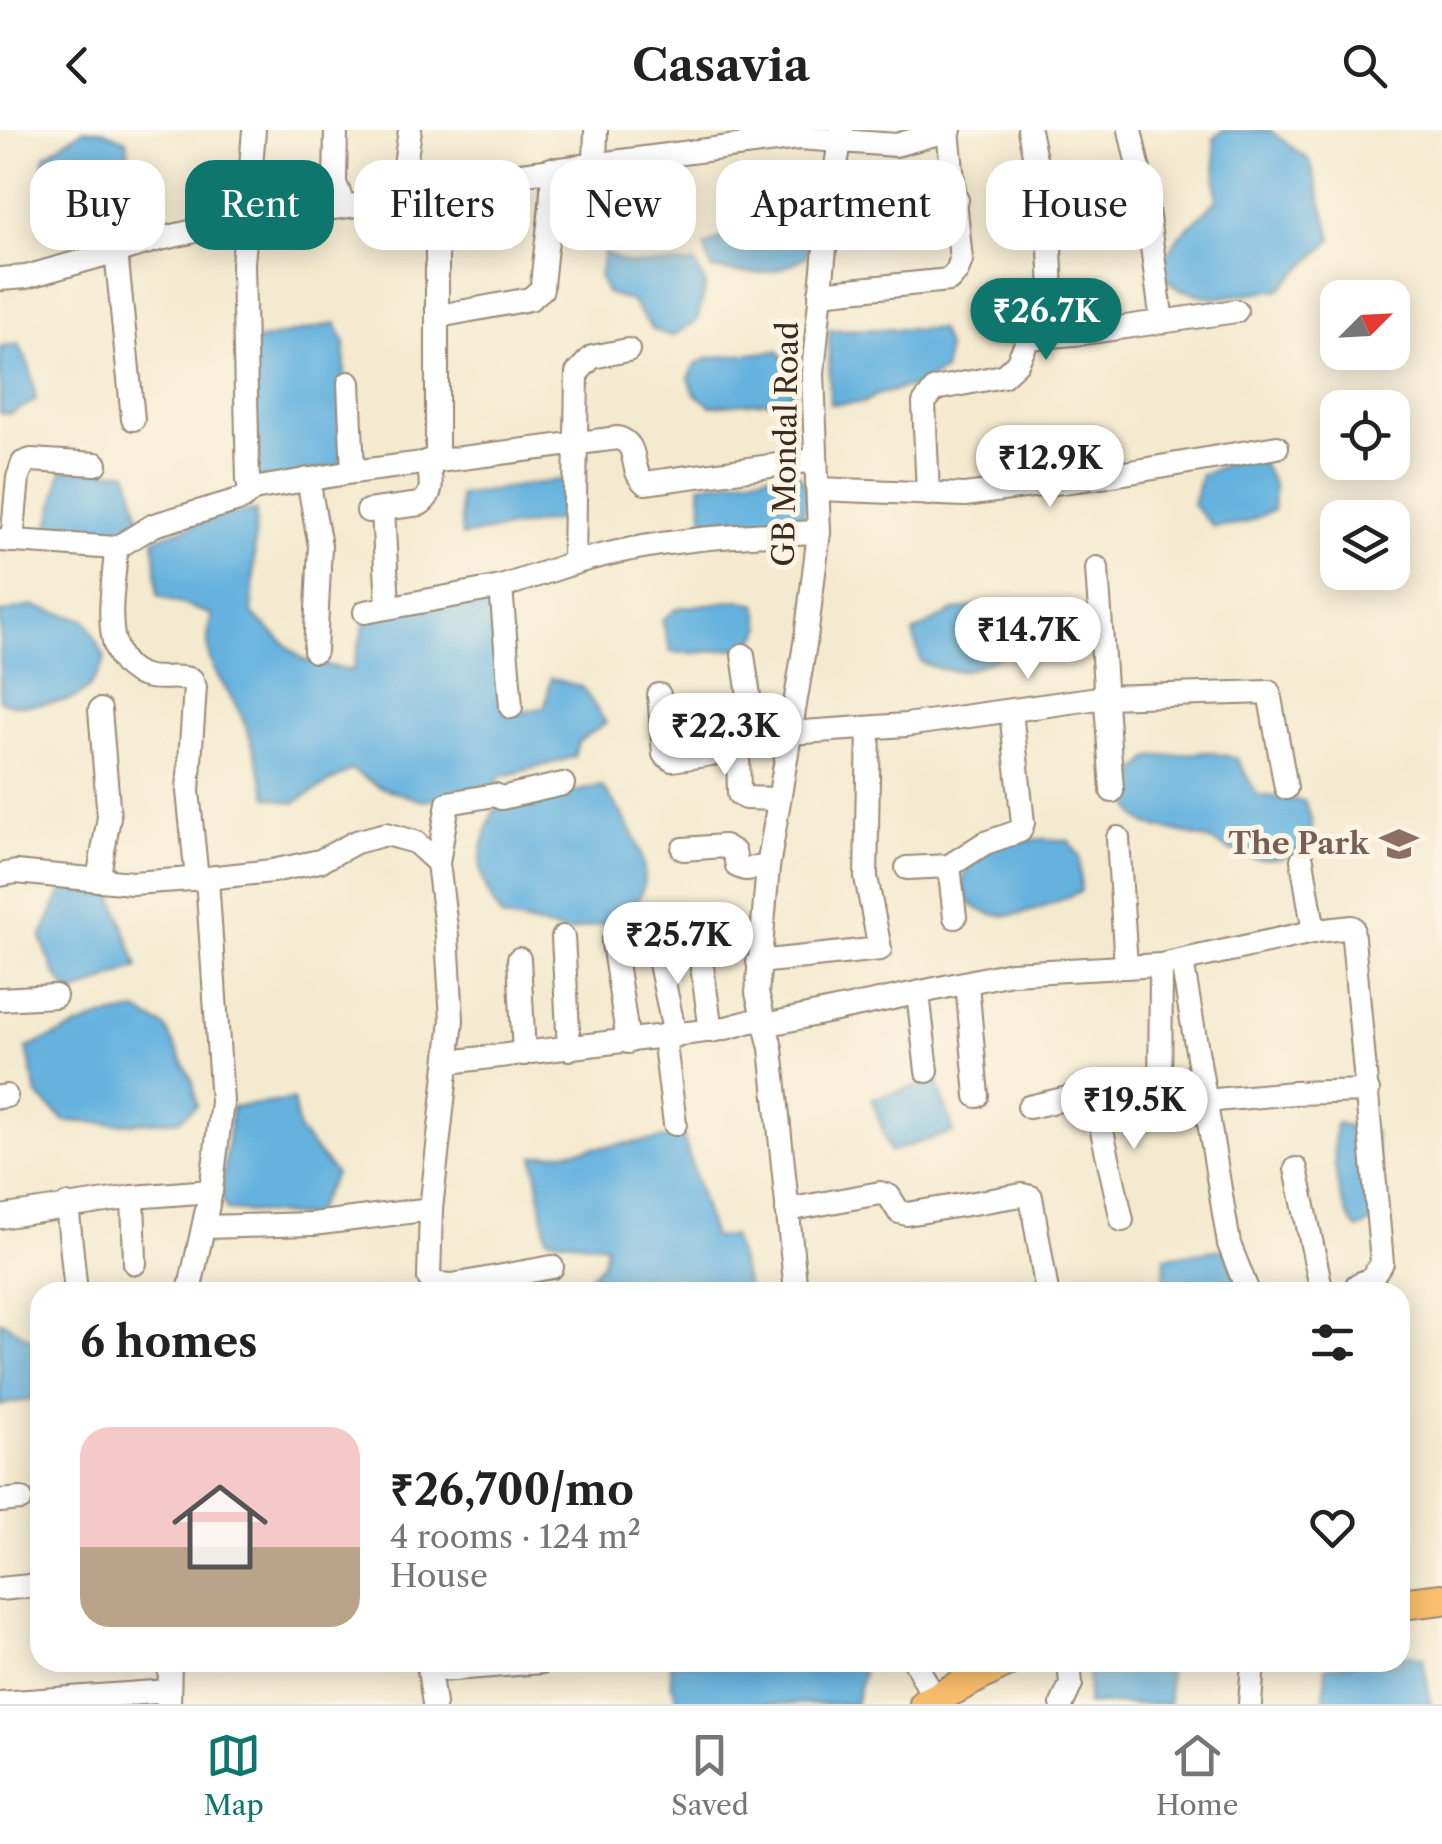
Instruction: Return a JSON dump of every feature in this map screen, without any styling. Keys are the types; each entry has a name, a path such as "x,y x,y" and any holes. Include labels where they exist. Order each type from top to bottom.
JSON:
{"main road":[{"path":"1410,1603 1442,1600"},
{"path":"929,1701 986,1672"}],"street":[{"path":"252,160 254,130"},
{"path":"336,130 335,183 344,206"},
{"path":"406,160 410,130"},
{"path":"595,160 596,130"},
{"path":"615,160 789,134 841,134 896,145 949,130 952,160"},
{"path":"1029,130 1049,227 1054,336"},
{"path":"1130,130 1146,202 1162,322"},
{"name":"GB Mondal Road","path":"837,160 841,134"},
{"path":"334,207 354,205"},
{"path":"439,316 530,298 542,289 550,218"},
{"path":"0,279 26,277 185,234"},
{"path":"244,250 248,481 253,489"},
{"path":"437,250 439,316 431,490 428,499 420,504 376,510 377,609 502,588 574,562 654,542 819,532"},
{"name":"GB Mondal Road","path":"795,1282 771,1048 757,994 768,867 806,638 819,532 813,373 824,250"},
{"path":"820,293 949,280 957,272 960,250"},
{"path":"116,251 133,419"},
{"path":"928,494 924,403 935,389 1003,376 1017,363 1029,338 1236,311"},
{"path":"574,562 577,373 592,357 628,350"},
{"path":"349,383 353,472"},
{"path":"96,464 30,460 23,464 6,540 116,548 154,525 242,500 253,489 576,441 625,440 632,449 636,473 645,483 815,460"},
{"path":"818,490 965,495 1277,447"},
{"path":"308,480 320,546 315,651"},
{"path":"116,548 112,634 116,654 131,670 147,678 182,676 192,680 195,688 188,791 202,878 222,1102 211,1191 190,1282"},
{"path":"1097,568 1112,792"},
{"path":"502,588 510,707"},
{"path":"659,695 664,754 672,760 738,750 750,743 754,730 743,656"},
{"path":"789,734 1011,712 1105,697 1270,692 1286,788"},
{"path":"98,880 109,817 100,710"},
{"path":"908,868 949,866 985,843 1016,835 1023,824 1011,712"},
{"path":"758,962 880,949 866,877 870,728"},
{"path":"738,750 739,794 745,798 778,799"},
{"path":"429,1282 432,1209 452,1020 438,863 448,803 495,794 502,798 563,784"},
{"path":"0,875 16,872 132,883 272,871 320,861 356,842 386,834 415,842 438,863"},
{"path":"1118,838 1126,967"},
{"path":"683,849 724,846 734,852 737,866 768,867"},
{"path":"1302,860 1314,932"},
{"path":"949,866 955,917"},
{"path":"449,1062 764,1022 1011,973 1172,963 1352,926 1382,1263 1368,1282"},
{"path":"563,936 569,1049"},
{"path":"698,937 711,1030"},
{"path":"613,942 628,1042"},
{"path":"656,944 670,1036 675,1124"},
{"path":"518,959 524,1054"},
{"path":"1160,1095 1172,963"},
{"path":"1172,963 1206,1106 1229,1244 1244,1282"},
{"path":"967,983 977,1096"},
{"path":"918,993 928,1071"},
{"path":"0,999 55,996"},
{"path":"1030,1107 1090,1093 1160,1095 1206,1106 1293,1093 1368,1091"},
{"path":"1122,1220 1102,1130 1103,1119 1160,1095"},
{"path":"1296,1169 1315,1282"},
{"path":"0,1217 66,1205 211,1191"},
{"path":"787,1210 880,1193 889,1196 899,1212 907,1214 1022,1196 1031,1198 1045,1282"},
{"path":"134,1197 135,1263"},
{"path":"66,1205 75,1282"},
{"path":"204,1227 313,1224 432,1209"},
{"path":"493,1282 552,1267"},
{"path":"0,1590 30,1587"},
{"path":"0,1703 169,1698 170,1672"},
{"path":"429,1672 434,1704"},
{"path":"919,1672 929,1701"},
{"path":"1062,1704 1071,1684 1070,1672"},
{"path":"1250,1704 1252,1672"}],"water":[{"path":"82,130 104,131 126,140 129,154 125,160 44,160"},
{"path":"1224,130 1269,130 1310,161 1332,240 1280,289 1214,298 1179,289 1158,270 1179,236 1217,200 1214,138"},
{"path":"716,241 716,250 807,250 806,256 783,268 750,273 712,269 704,246"},
{"path":"604,253 629,264 695,264 706,285 697,321 672,336 653,330 631,301 606,293 599,276"},
{"path":"336,323 345,344 344,464 273,480 256,476 252,342"},
{"path":"939,329 947,349 944,371 918,385 876,395 863,403 830,404 829,330"},
{"path":"19,344 30,368 36,400 10,414 0,413 0,347"},
{"path":"778,351 795,376 794,393 773,401 711,406 695,394 689,378 695,365 708,358"},
{"path":"1260,458 1274,486 1273,510 1245,523 1213,527 1193,505 1201,475 1238,459"},
{"path":"62,470 128,472 142,525 119,540 47,535"},
{"path":"794,470 807,493 801,521 722,527 704,520 700,485"},
{"path":"566,479 568,518 462,536 459,495"},
{"path":"256,511 252,614 303,660 352,671 367,614 496,596 506,716 545,707 551,678 582,687 606,723 578,742 574,757 497,778 498,788 423,801 380,787 351,770 294,803 268,797 245,725 210,659 212,615 158,595 154,539 223,515"},
{"path":"739,600 757,605 762,628 751,647 671,652 662,620 678,608"},
{"path":"982,605 1004,625 1003,654 981,665 953,671 921,662 913,633 953,611"},
{"path":"32,606 86,620 105,658 88,688 73,698 23,705 0,700 0,613"},
{"path":"1207,752 1237,758 1257,795 1304,801 1311,832 1307,843 1286,857 1258,859 1152,825 1136,816 1125,783 1151,757"},
{"path":"602,786 635,839 644,868 639,897 625,918 567,932 502,918 486,889 481,866 494,810"},
{"path":"1069,841 1079,856 1081,891 1019,914 998,915 973,906 963,889 963,879 975,860 1007,843"},
{"path":"63,889 113,895 138,967 70,995 55,973 41,938"},
{"path":"137,1011 165,1027 193,1082 197,1105 179,1120 119,1124 65,1121 37,1095 27,1048 102,1017"},
{"path":"937,1081 954,1132 890,1152 872,1098"},
{"path":"293,1100 299,1131 335,1174 312,1217 227,1210 221,1195 232,1107"},
{"path":"1336,1123 1374,1132 1383,1217 1358,1229 1340,1194 1334,1149"},
{"path":"683,1136 713,1238 732,1236 746,1282 584,1282 603,1263 606,1245 547,1238 534,1156"},
{"path":"1224,1249 1237,1282 1165,1282 1165,1257"},
{"path":"0,1320 30,1339 30,1400 0,1405"},
{"path":"1410,1655 1423,1657 1431,1704 1324,1704 1326,1672 1410,1672"},
{"path":"671,1672 863,1673 855,1704 679,1704"},
{"path":"1169,1672 1169,1704 1087,1704 1088,1675"}],"place":[{"name":"The Park","path":"1399,844"}]}
